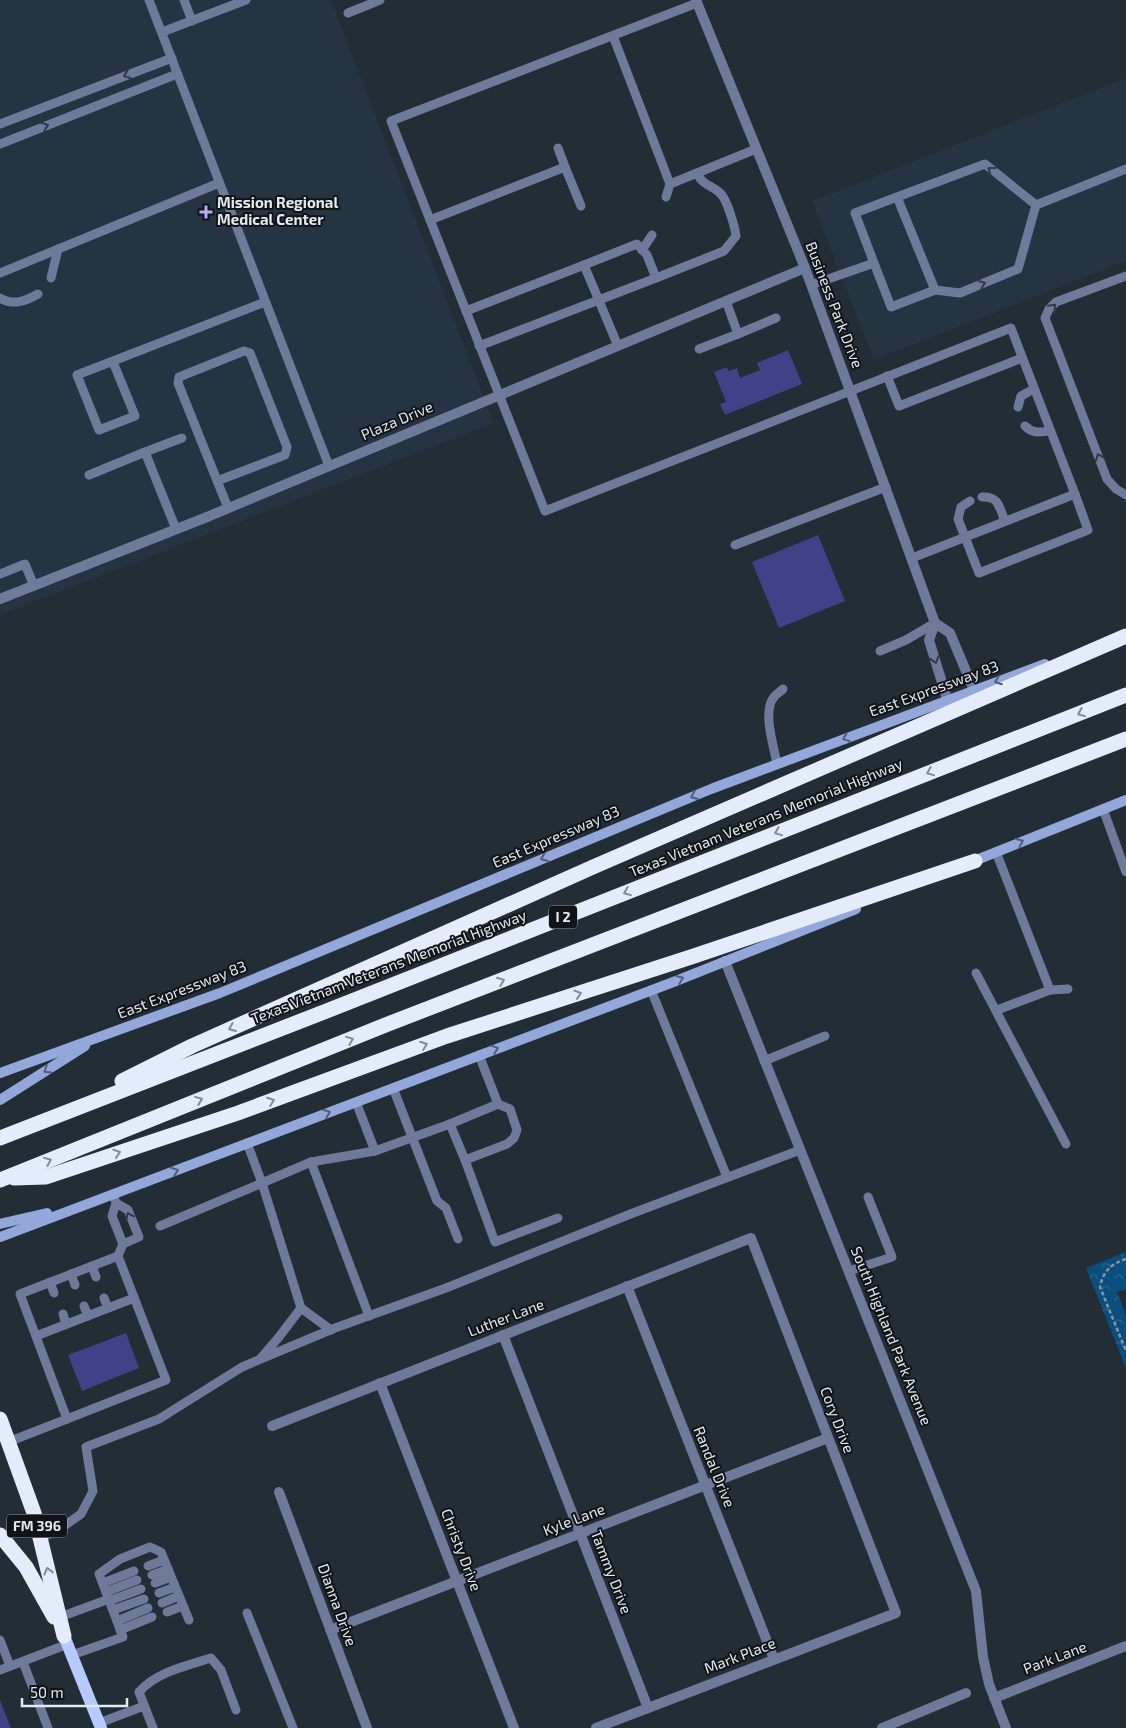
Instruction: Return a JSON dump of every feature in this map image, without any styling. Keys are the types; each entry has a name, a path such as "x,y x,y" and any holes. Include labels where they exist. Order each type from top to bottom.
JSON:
{"highway":[{"path":"28,1126 192,1046 593,867 1126,635"},
{"name":"Texas Vietnam Veterans Memorial Highway","path":"0,1138 1126,695"},
{"name":"I 2","path":"1,1179 388,1024 1126,739"},
{"path":"1,1179 46,1177 238,1113 447,1036 691,957 975,861"},
{"name":"FM 396","path":"0,1419 34,1513 68,1645"},
{"name":"FM 396","path":"0,1535 26,1567 68,1645"}],"main road":[{"name":"East Expressway 83","path":"0,1072 220,993 711,789 947,699 1126,635"},
{"path":"0,1224 115,1198 247,1143 725,961 1126,800"},
{"path":"0,1100 103,1035"},
{"path":"0,1237 80,1206"},
{"name":"FM 396","path":"68,1645 100,1725"}],"street":[{"name":"Business Park Drive","path":"696,2 812,285 936,623 950,633 974,690"},
{"name":"Plaza Drive","path":"0,599 176,530 805,268"},
{"path":"936,623 929,640 947,699"},
{"name":"South Highland Park Avenue","path":"725,961 976,1591 983,1657 989,1684 1006,1728"},
{"name":"Luther Lane","path":"272,1426 751,1238"},
{"name":"Cory Drive","path":"751,1238 896,1614"},
{"name":"Randal Drive","path":"627,1286 774,1659"},
{"name":"Tammy Drive","path":"503,1335 648,1708"},
{"name":"Christy Drive","path":"380,1383 514,1728"},
{"name":"Kyle Lane","path":"330,1630 828,1438"},
{"name":"Dianna Drive","path":"279,1492 367,1728"},
{"name":"Mark Place","path":"596,1728 896,1614"},
{"name":"Park Lane","path":"994,1698 1126,1646"},
{"path":"882,1728 893,1726 966,1693"}],"lane":[{"path":"149,0 329,466"},
{"path":"184,0 192,21"},
{"path":"162,32 246,0"},
{"path":"348,13 380,0"},
{"path":"696,2 613,36 391,121 545,511 1010,328 1088,530 979,573 958,520 958,513 961,507 970,501"},
{"path":"613,36 670,184 666,197"},
{"path":"0,124 172,58"},
{"path":"0,144 176,74"},
{"path":"101,85 108,101"},
{"path":"558,148 581,206"},
{"path":"670,184 756,149"},
{"path":"985,164 1036,205 1018,269 960,293 935,290 891,307 855,214 985,164"},
{"path":"430,220 565,167"},
{"path":"1036,205 1126,169"},
{"path":"479,346 724,251 736,236 735,226 722,194 700,180 697,173"},
{"path":"0,273 219,183"},
{"path":"897,197 935,290"},
{"path":"642,250 652,235"},
{"path":"466,311 637,244 647,256 656,278"},
{"path":"51,278 58,249"},
{"path":"812,285 874,263"},
{"path":"584,265 618,346"},
{"path":"1126,276 1056,302 1049,309 1045,318 1107,478 1116,489 1126,495"},
{"path":"0,298 5,301 16,302 26,300 38,294"},
{"path":"726,301 738,334"},
{"path":"113,362 134,416 99,430 77,375 265,302"},
{"path":"699,349 776,318"},
{"path":"217,482 285,455 287,448 250,353 244,351 179,377 178,383 217,482 228,508"},
{"path":"888,376 899,406 1022,358"},
{"path":"1018,408 1022,396 1034,389"},
{"path":"1025,426 1030,431 1036,433 1050,431"},
{"path":"89,475 182,438"},
{"path":"145,452 176,530"},
{"path":"735,545 886,488"},
{"path":"912,558 1075,494"},
{"path":"982,496 994,499 998,503 1005,521"},
{"path":"0,574 25,564 34,586"},
{"path":"880,651 906,640 936,623"},
{"path":"777,764 769,722 769,709 773,698 783,689"},
{"path":"1103,809 1126,872"},
{"path":"996,852 1050,990"},
{"path":"976,973 1066,1144"},
{"path":"997,1010 1050,990 1068,989"},
{"path":"651,990 727,1177"},
{"path":"764,1061 825,1036"},
{"path":"465,1160 507,1144 514,1138 517,1130 510,1109 498,1104 478,1055"},
{"path":"393,1088 437,1201 446,1208 458,1240"},
{"path":"356,1102 375,1151"},
{"path":"160,1226 310,1162 375,1151 450,1124 498,1104"},
{"path":"450,1124 495,1242 558,1218"},
{"path":"247,1143 262,1182 301,1308 331,1330"},
{"path":"40,1538 57,1531 81,1514 93,1491 86,1447 159,1419 242,1367 331,1330 446,1288 800,1150"},
{"path":"310,1162 369,1316"},
{"path":"849,1271 892,1257 868,1197"},
{"path":"115,1198 112,1216 123,1244"},
{"path":"8,1442 166,1380 118,1256 123,1244 138,1237 128,1210 115,1198"},
{"path":"67,1419 20,1294 118,1256"},
{"path":"92,1266 96,1277"},
{"path":"71,1274 75,1285"},
{"path":"50,1282 54,1293"},
{"path":"104,1298 108,1308"},
{"path":"36,1336 134,1298"},
{"path":"84,1306 88,1316"},
{"path":"259,1360 301,1308"},
{"path":"62,1314 66,1324"},
{"path":"0,1670 68,1645 123,1637 99,1574 120,1559 150,1548 161,1552 189,1620"},
{"path":"148,1566 164,1560"},
{"path":"154,1579 170,1573"},
{"path":"60,1616 138,1580 107,1594"},
{"path":"159,1593 175,1587"},
{"path":"113,1610 144,1598"},
{"path":"162,1603 181,1601"},
{"path":"167,1612 181,1601"},
{"path":"116,1620 148,1608"},
{"path":"248,1612 293,1728"},
{"path":"120,1630 152,1617"},
{"path":"0,1640 10,1666"},
{"path":"152,1728 139,1692 147,1683 166,1673 211,1658 221,1670 236,1710"},
{"path":"23,1662 48,1728"},
{"path":"100,1725 144,1706"}],"path":[{"path":"1126,1258 1106,1270 1100,1287 1126,1350"}],"shaded area":[{"name":"Mission Regional Medical Center","path":"0,0 331,0 494,423 0,615"},
{"path":"1126,78 1126,261 874,360 812,201"}],"green space":[{"path":"1126,1252 1126,1289 1117,1292 1126,1315 1126,1368 1086,1268"}],"building":[{"path":"788,350 802,384 725,415 720,404 726,402 714,372 727,367 728,371 737,368 740,378 760,370 757,363"},
{"path":"818,535 845,601 779,628 752,562"},
{"path":"126,1333 139,1368 82,1391 68,1355"},
{"path":"0,1700 11,1728 0,1728"}],"place":[{"name":"Mission Regional Medical Center","path":"206,212"}]}
